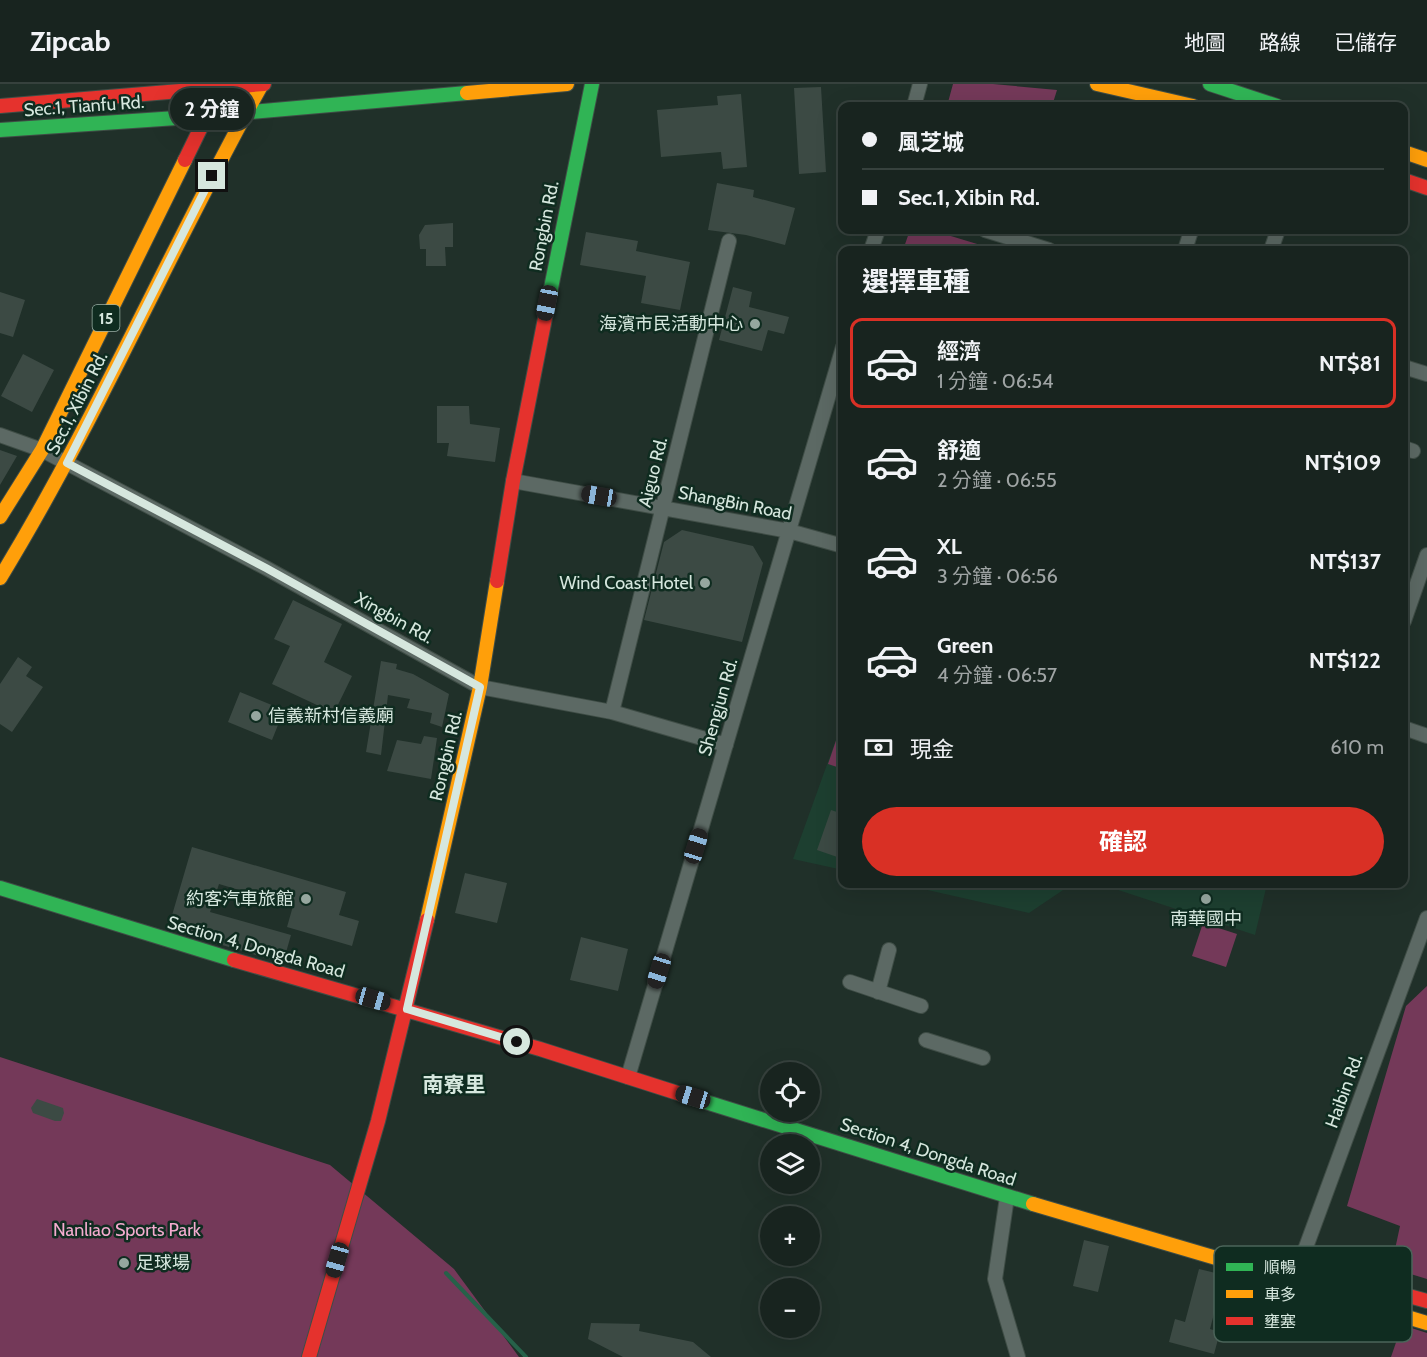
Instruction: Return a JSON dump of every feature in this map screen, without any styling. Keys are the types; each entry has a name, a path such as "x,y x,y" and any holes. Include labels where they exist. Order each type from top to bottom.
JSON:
{"street":[{"name":"Sec.1, Tianfu Rd.","path":"0,106 222,85 262,84"},
{"name":"15","path":"245,113 262,84"},
{"name":"Sec.1, Tianfu Rd.","path":"0,130 245,113 567,84"},
{"name":"Rongbin Rd.","path":"309,1357 378,1121 407,1009 480,687 513,481 592,84"},
{"path":"915,102 920,84"},
{"path":"1097,84 1176,102"},
{"path":"1210,84 1265,102"},
{"name":"15","path":"206,116 222,85"},
{"name":"Sec.1, Xibin Rd.","path":"0,578 67,463 245,113"},
{"name":"Sec.1, Xibin Rd.","path":"0,517 42,450 206,116"},
{"path":"1408,153 1427,160"},
{"path":"1408,181 1427,188"},
{"path":"992,234 1013,245"},
{"name":"Aiguo Rd.","path":"612,712 729,242"},
{"name":"Shengjun Rd.","path":"628,1077 838,364"},
{"path":"1408,368 1427,374"},
{"name":"Xingbin Rd.","path":"0,435 42,450 67,463 266,568 480,687 612,712 726,745"},
{"name":"ShangBin Road","path":"513,481 789,531 838,545"},
{"path":"1408,600 1427,555"},
{"path":"1408,729 1427,735"},
{"name":"Section 4, Dongda Road","path":"0,888 150,936 407,1009 1007,1197 1214,1257"},
{"name":"Haibin Rd.","path":"1306,1246 1427,918"},
{"path":"878,992 889,950"},
{"path":"850,982 921,1006"},
{"path":"926,1040 983,1058"},
{"path":"1007,1197 995,1279 1018,1357"},
{"name":"Section 4, Dongda Road","path":"1412,1297 1427,1301"},
{"name":"Section 4, Dongda Road","path":"1412,1318 1427,1323"}],"shaded area":[{"path":"838,734 838,869 793,859"},
{"path":"919,888 1066,888 1029,913"},
{"name":"南華國中","path":"1112,888 1266,888 1255,935"}],"green space":[{"path":"953,84 993,84 1057,90 1053,102 948,102"},
{"path":"909,234 944,234 984,246 904,246"},
{"path":"838,735 838,767 828,764"},
{"path":"1203,923 1237,934 1226,967 1192,956"},
{"path":"1427,986 1427,1279 1412,1274 1412,1246 1396,1246 1400,1226 1347,1206 1406,1006"},
{"name":"Nanliao Sports Park","path":"0,1057 330,1165 454,1269 519,1357 0,1357"},
{"path":"1412,1328 1427,1333 1427,1357 1391,1357 1396,1342 1412,1342"}],"building":[{"path":"821,87 826,172 799,174 794,88"},
{"path":"741,94 747,167 723,169 721,152 661,157 657,110 718,105 717,96"},
{"path":"717,183 754,190 753,197 795,208 785,245 746,235 708,230"},
{"path":"453,223 453,247 445,247 446,266 426,266 426,249 420,249 419,235 425,225"},
{"path":"586,232 638,241 636,251 690,262 680,310 641,303 646,276 580,265"},
{"name":"海濱市民活動中心","path":"733,287 752,292 749,307 789,317 784,334 768,330 762,351 719,340"},
{"path":"0,292 25,300 13,337 0,333"},
{"path":"23,354 54,370 32,412 1,396"},
{"path":"437,406 469,406 470,424 500,428 495,462 447,456 449,443 437,443"},
{"path":"0,450 17,456 0,485"},
{"path":"682,530 753,546 763,563 742,642 644,620 664,542"},
{"path":"293,600 342,624 324,662 352,676 334,713 272,684 290,646 274,639"},
{"path":"18,657 32,667 26,676 43,687 12,732 0,724 0,684"},
{"path":"381,661 397,664 396,669 413,674 449,694 442,727 430,723 432,713 407,708 410,699 388,695 381,755 366,752"},
{"name":"信義新村信義廟","path":"240,692 284,710 272,740 228,722"},
{"path":"424,736 437,738 431,779 387,771 397,740 421,744"},
{"path":"831,810 838,812 838,857 817,850"},
{"name":"約客汽車旅館","path":"192,847 346,892 339,915 359,921 352,946 287,927 293,906 219,884 210,912 291,935 283,963 168,929"},
{"path":"465,873 507,883 497,923 455,913"},
{"path":"581,937 628,949 618,991 570,980"},
{"path":"37,1099 63,1108 61,1121 33,1113 31,1108"},
{"path":"1084,1240 1109,1246 1098,1292 1073,1286"},
{"path":"1199,1269 1214,1273 1214,1314 1210,1329 1214,1330 1214,1342 1217,1342 1214,1354 1169,1342 1175,1319 1185,1322"},
{"path":"591,1323 640,1324 639,1331 693,1342 711,1357 623,1357 588,1339"}],"waterway":[{"path":"446,1273 526,1357"}],"traffic: fast":[{"path":"548,303 592,84"},
{"path":"1210,84 1265,102"},
{"path":"0,130 206,116 467,93"},
{"path":"0,888 234,960"},
{"path":"690,1097 1033,1204"}],"traffic: slow":[{"path":"0,578 102,395 196,208 262,84"},
{"path":"467,93 567,84"},
{"path":"1097,84 1176,102"},
{"path":"1408,153 1427,160"},
{"path":"0,517 42,450 185,160"},
{"path":"427,920 480,687 497,581"},
{"path":"1033,1204 1214,1257"},
{"path":"1412,1318 1427,1323"}],"traffic: jam":[{"path":"185,160 222,84"},
{"path":"0,106 264,84"},
{"path":"1408,181 1427,188"},
{"path":"497,581 513,481 548,303"},
{"path":"309,1357 378,1121 427,920"},
{"path":"234,960 540,1049 690,1097"},
{"path":"1412,1297 1427,1301"}],"place":[{"name":"海濱市民活動中心","path":"755,324"},
{"name":"Wind Coast Hotel","path":"705,583"},
{"name":"信義新村信義廟","path":"256,716"},
{"name":"約客汽車旅館","path":"306,899"},
{"name":"南華國中","path":"1206,899"},
{"name":"足球場","path":"124,1263"}],"district":[{"name":"南寮里","path":"454,1084"}],"route":[{"path":"212,176 67,463 266,568 480,687 407,1009 517,1042"}]}
